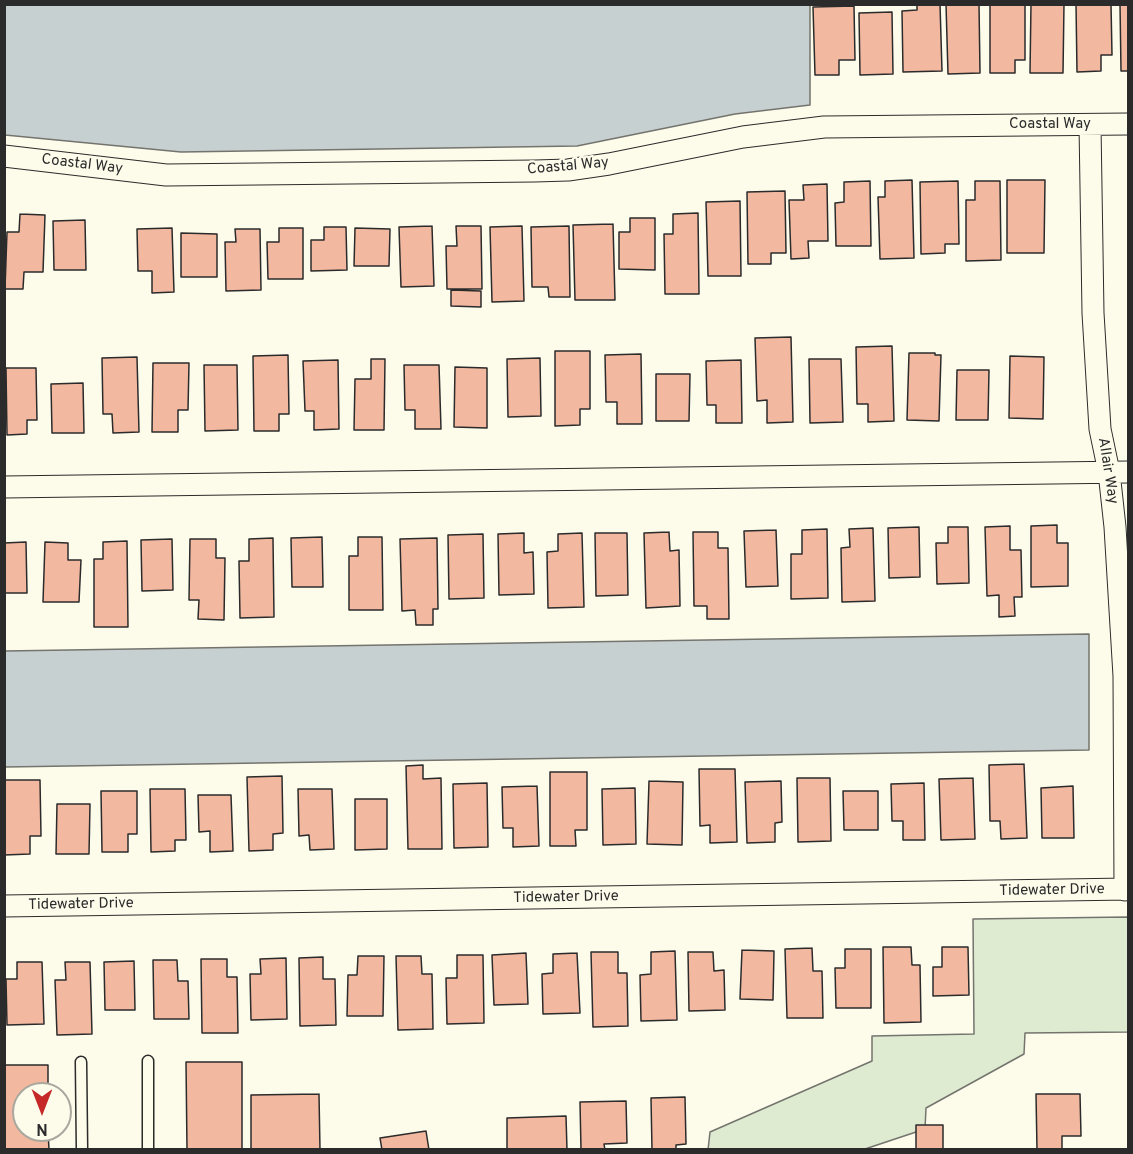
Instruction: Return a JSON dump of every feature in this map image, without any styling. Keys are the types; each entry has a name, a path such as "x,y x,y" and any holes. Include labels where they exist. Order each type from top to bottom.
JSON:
{"street":[{"name":"Coastal Way","path":"4,156 166,175 546,170 609,164 743,137 824,127 1128,124"},
{"name":"Allair Way","path":"1090,125 1093,313 1101,429 1119,472 1115,527 1124,676 1126,890"},
{"path":"4,487 1119,472"},
{"name":"Tidewater Drive","path":"4,906 1126,890"}],"lane":[{"path":"148,1061 148,1149"},
{"path":"81,1062 82,1149"}],"green space":[{"path":"1128,917 1128,1032 1025,1033 1024,1054 926,1108 925,1129 865,1149 708,1150 710,1132 872,1061 872,1036 974,1034 973,919"}],"shaded area":[{"path":"4,5 810,5 810,105 735,114 577,146 181,152 5,135"},
{"path":"1089,634 1089,750 5,767 5,651"}],"building":[{"path":"917,4 940,4 942,71 903,72 902,11 917,10"},
{"path":"946,4 979,4 980,73 948,74"},
{"path":"990,4 1025,4 1025,60 1015,60 1015,73 990,73"},
{"path":"1031,4 1064,4 1063,73 1030,73"},
{"path":"1076,4 1111,4 1112,55 1101,55 1101,71 1077,72"},
{"path":"1120,4 1128,4 1128,71 1121,71"},
{"path":"854,6 855,60 839,60 839,75 815,75 813,7"},
{"path":"892,12 893,74 860,75 859,13"},
{"path":"912,180 914,258 880,259 878,197 885,197 885,181"},
{"path":"1007,180 1045,180 1044,253 1007,253"},
{"path":"870,181 871,246 836,246 835,203 844,202 844,182"},
{"path":"958,181 959,244 945,244 945,253 921,254 920,182"},
{"path":"975,181 1000,181 1001,260 966,261 966,200 975,200"},
{"path":"827,184 828,241 808,241 809,258 791,259 789,200 804,200 803,185"},
{"path":"785,191 786,253 771,253 771,264 748,264 747,192"},
{"path":"740,201 741,276 708,276 706,202"},
{"path":"698,213 699,294 665,294 664,234 673,234 673,214"},
{"path":"20,214 45,215 43,272 24,272 23,289 5,289 7,232 19,232"},
{"path":"630,218 655,218 655,270 619,269 619,232 630,232"},
{"path":"85,220 86,270 54,270 53,221"},
{"path":"613,224 615,300 575,300 573,225"},
{"path":"432,226 434,286 401,287 399,227"},
{"path":"456,226 481,226 482,289 447,289 446,246 457,246"},
{"path":"522,226 524,301 492,302 490,227"},
{"path":"569,226 570,297 549,297 548,287 532,287 531,227"},
{"path":"324,227 346,227 347,270 311,271 311,240 324,240"},
{"path":"172,228 174,292 152,293 152,271 138,271 137,229"},
{"path":"279,228 303,228 303,279 268,279 267,242 279,242"},
{"path":"355,228 390,229 389,266 354,266"},
{"path":"235,229 260,229 261,290 226,291 225,242 236,242"},
{"path":"181,233 217,234 217,277 181,277"},
{"path":"451,290 481,291 481,307 451,306"},
{"path":"791,337 793,422 767,423 767,400 757,401 755,338"},
{"path":"892,346 894,421 868,422 868,404 857,404 856,347"},
{"path":"555,351 590,351 590,409 580,409 580,425 555,426"},
{"path":"909,353 941,355 939,421 907,420"},
{"path":"641,354 642,424 617,424 617,402 606,402 605,355"},
{"path":"288,355 289,414 279,414 279,431 254,431 253,356"},
{"path":"1010,356 1044,357 1043,419 1009,418"},
{"path":"137,357 139,432 113,433 112,414 103,414 102,358"},
{"path":"540,358 541,416 508,417 507,359"},
{"path":"371,359 385,359 384,430 354,430 355,379 371,379"},
{"path":"809,359 841,359 843,422 810,423"},
{"path":"338,360 339,429 314,430 314,411 305,411 303,361"},
{"path":"741,360 742,423 716,423 716,405 707,405 706,361"},
{"path":"153,363 189,363 188,410 178,410 178,432 152,432"},
{"path":"204,365 237,365 238,430 205,431"},
{"path":"404,365 439,365 441,429 415,429 415,410 405,410"},
{"path":"455,367 487,368 487,428 454,427"},
{"path":"6,368 36,368 37,420 27,420 27,434 7,435"},
{"path":"957,370 989,370 988,420 956,420"},
{"path":"656,374 690,374 689,421 656,421"},
{"path":"83,383 84,433 52,433 51,384"},
{"path":"1057,525 1057,543 1068,543 1068,586 1031,587 1031,526"},
{"path":"1010,526 1010,550 1021,550 1022,597 1014,597 1015,616 999,617 999,595 987,596 985,527"},
{"path":"919,527 920,577 889,578 888,528"},
{"path":"948,527 968,527 969,583 937,584 936,543 948,543"},
{"path":"873,528 875,601 842,602 841,548 850,547 849,529"},
{"path":"827,529 828,598 791,599 791,554 802,554 802,530"},
{"path":"776,530 778,586 746,587 744,531"},
{"path":"669,532 670,551 679,550 680,606 646,608 644,533"},
{"path":"693,532 718,532 718,548 728,548 729,619 707,619 707,606 694,606"},
{"path":"524,533 524,553 533,552 534,594 499,595 498,534"},
{"path":"582,533 584,607 548,608 547,552 558,551 558,534"},
{"path":"595,533 627,533 628,595 596,596"},
{"path":"483,534 484,598 449,599 448,535"},
{"path":"322,537 323,587 292,587 291,538"},
{"path":"358,537 382,537 383,610 349,610 349,556 358,556"},
{"path":"273,538 274,617 240,618 239,561 249,561 249,539"},
{"path":"437,538 438,609 433,609 433,625 416,625 415,610 402,611 400,539"},
{"path":"172,539 173,590 142,591 141,540"},
{"path":"190,539 216,539 216,558 225,558 224,620 198,619 199,600 189,600"},
{"path":"127,541 128,627 94,627 94,559 103,559 103,542"},
{"path":"26,542 27,593 4,593 4,543"},
{"path":"45,542 68,543 68,560 81,560 79,602 43,602"},
{"path":"1024,764 1027,838 1001,839 1000,821 990,821 989,765"},
{"path":"423,765 423,779 441,778 442,849 408,849 406,766"},
{"path":"699,769 735,769 737,842 710,843 710,825 700,826"},
{"path":"550,772 587,772 587,830 575,830 576,846 550,846"},
{"path":"282,776 283,833 273,834 273,850 249,851 247,777"},
{"path":"797,778 830,778 831,841 798,842"},
{"path":"973,778 975,839 941,840 939,779"},
{"path":"4,780 40,780 41,836 30,836 30,854 4,855"},
{"path":"649,781 683,782 682,845 647,844"},
{"path":"781,781 782,822 775,823 775,842 747,843 745,782"},
{"path":"487,783 488,847 454,848 453,784"},
{"path":"924,783 925,840 903,840 903,821 892,821 891,784"},
{"path":"537,786 539,846 513,847 513,828 503,828 502,787"},
{"path":"1073,786 1074,838 1042,838 1041,788"},
{"path":"635,788 636,844 603,845 602,789"},
{"path":"150,789 185,789 186,840 175,840 175,851 151,852"},
{"path":"298,789 332,789 334,849 310,850 309,835 299,836"},
{"path":"101,791 137,791 137,834 128,834 128,852 102,852"},
{"path":"843,791 878,791 878,830 844,830"},
{"path":"198,795 231,795 233,851 210,852 210,831 199,832"},
{"path":"355,799 387,799 387,849 355,850"},
{"path":"57,804 90,804 89,854 56,854"},
{"path":"883,947 911,947 912,965 920,965 921,1022 884,1023"},
{"path":"942,947 968,947 969,995 933,996 933,967 942,967"},
{"path":"812,948 813,971 822,971 823,1018 787,1018 785,949"},
{"path":"845,949 871,949 871,1008 836,1008 835,968 845,968"},
{"path":"742,950 774,951 773,1000 740,999"},
{"path":"675,951 677,1020 641,1021 640,975 651,974 651,952"},
{"path":"591,952 618,952 618,973 627,973 628,1026 593,1027"},
{"path":"688,952 713,952 714,971 724,970 725,1010 689,1011"},
{"path":"526,953 528,1004 494,1005 492,955"},
{"path":"577,953 580,1013 543,1014 542,974 553,973 553,954"},
{"path":"457,955 483,955 484,1023 447,1024 446,978 457,978"},
{"path":"358,956 384,956 383,1016 347,1016 348,975 357,975"},
{"path":"396,956 421,956 422,974 432,974 433,1029 398,1030"},
{"path":"323,957 323,979 335,979 336,1025 300,1026 299,958"},
{"path":"286,958 287,1019 251,1020 250,974 261,974 260,959"},
{"path":"201,959 227,959 227,977 237,977 238,1033 202,1033"},
{"path":"153,960 177,960 178,981 188,981 189,1019 154,1019"},
{"path":"134,961 135,1010 105,1010 104,962"},
{"path":"17,962 42,962 44,1024 7,1025 6,979 17,979"},
{"path":"65,962 90,962 92,1034 57,1035 55,980 66,980"},
{"path":"186,1062 242,1062 242,1150 187,1150"},
{"path":"4,1065 48,1065 48,1082 12,1082 12,1142 49,1142 49,1150 4,1150"},
{"path":"319,1094 320,1150 251,1150 251,1095"},
{"path":"1036,1094 1080,1094 1081,1136 1062,1136 1062,1150 1037,1150"},
{"path":"685,1097 686,1144 676,1145 676,1150 652,1150 651,1098"},
{"path":"626,1101 627,1143 604,1144 605,1150 581,1150 580,1102"},
{"path":"566,1116 567,1150 507,1150 507,1118"},
{"path":"916,1125 943,1125 943,1150 916,1150"},
{"path":"426,1131 429,1150 382,1150 380,1138"}]}
